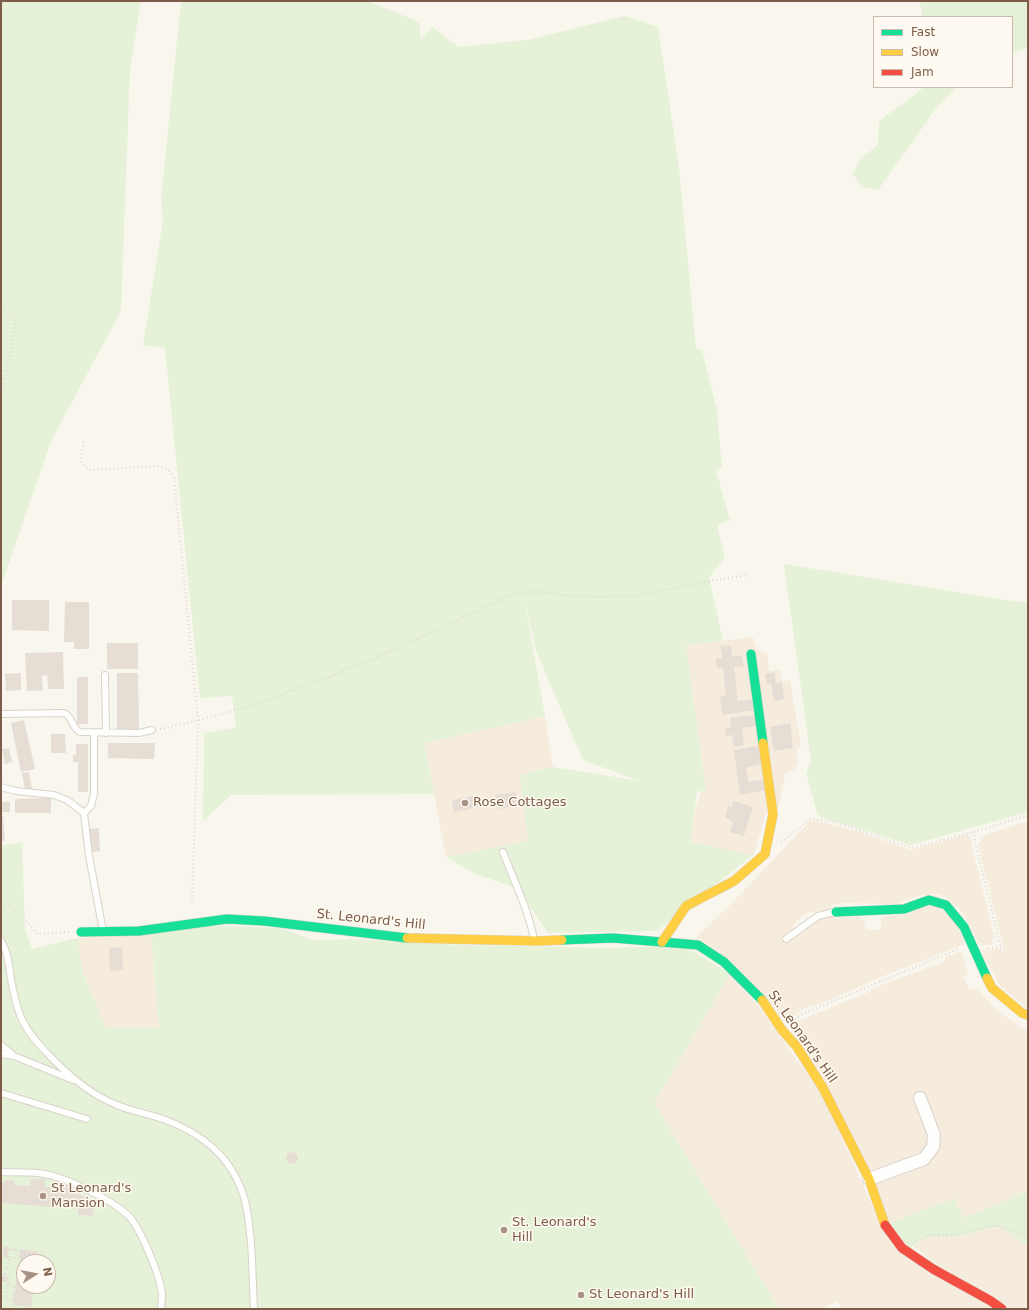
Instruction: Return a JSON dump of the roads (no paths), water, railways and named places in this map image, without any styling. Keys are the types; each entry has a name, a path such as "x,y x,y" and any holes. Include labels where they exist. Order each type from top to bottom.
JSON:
{"street":[{"path":"662,942 686,906 734,881 765,854 773,814 751,654"},
{"path":"836,912 904,909 929,900 946,905 964,927 992,988 1022,1013 1028,1016"},
{"name":"St. Leonard's Hill","path":"80,932 139,931 227,919 264,921 412,939 534,941 613,938 698,945 724,962 764,1002 782,1030 797,1048 823,1088 869,1179 884,1224 902,1248 933,1269 991,1301 1002,1309"},
{"path":"869,1179 924,1159 933,1147 934,1135 920,1098"}],"lane":[{"path":"105,674 106,733"},
{"path":"1,714 64,713 68,714 76,730 80,732 139,733 152,730"},
{"path":"84,813 91,806 94,794 94,733"},
{"path":"1,787 16,791 54,795 67,800 84,813 89,856 103,931"},
{"path":"503,852 530,920 534,941"},
{"path":"786,939 818,916 836,912"},
{"path":"1,941 8,961 18,1012 32,1037 46,1052 79,1082 96,1095 117,1105 184,1127 202,1138 229,1166 244,1199 248,1218 254,1309"},
{"path":"1,1045 14,1056"},
{"path":"1,1054 14,1056 79,1082"},
{"path":"1,1093 87,1119"},
{"path":"1,1172 44,1174 66,1180 113,1204 132,1219 156,1269 162,1294 161,1309"}],"place":[{"name":"Rose Cottages","path":"465,803"},
{"name":"St Leonard's Mansion","path":"43,1196"},
{"name":"St. Leonard's Hill","path":"504,1230"},
{"name":"St Leonard's Hill","path":"581,1295"}]}
